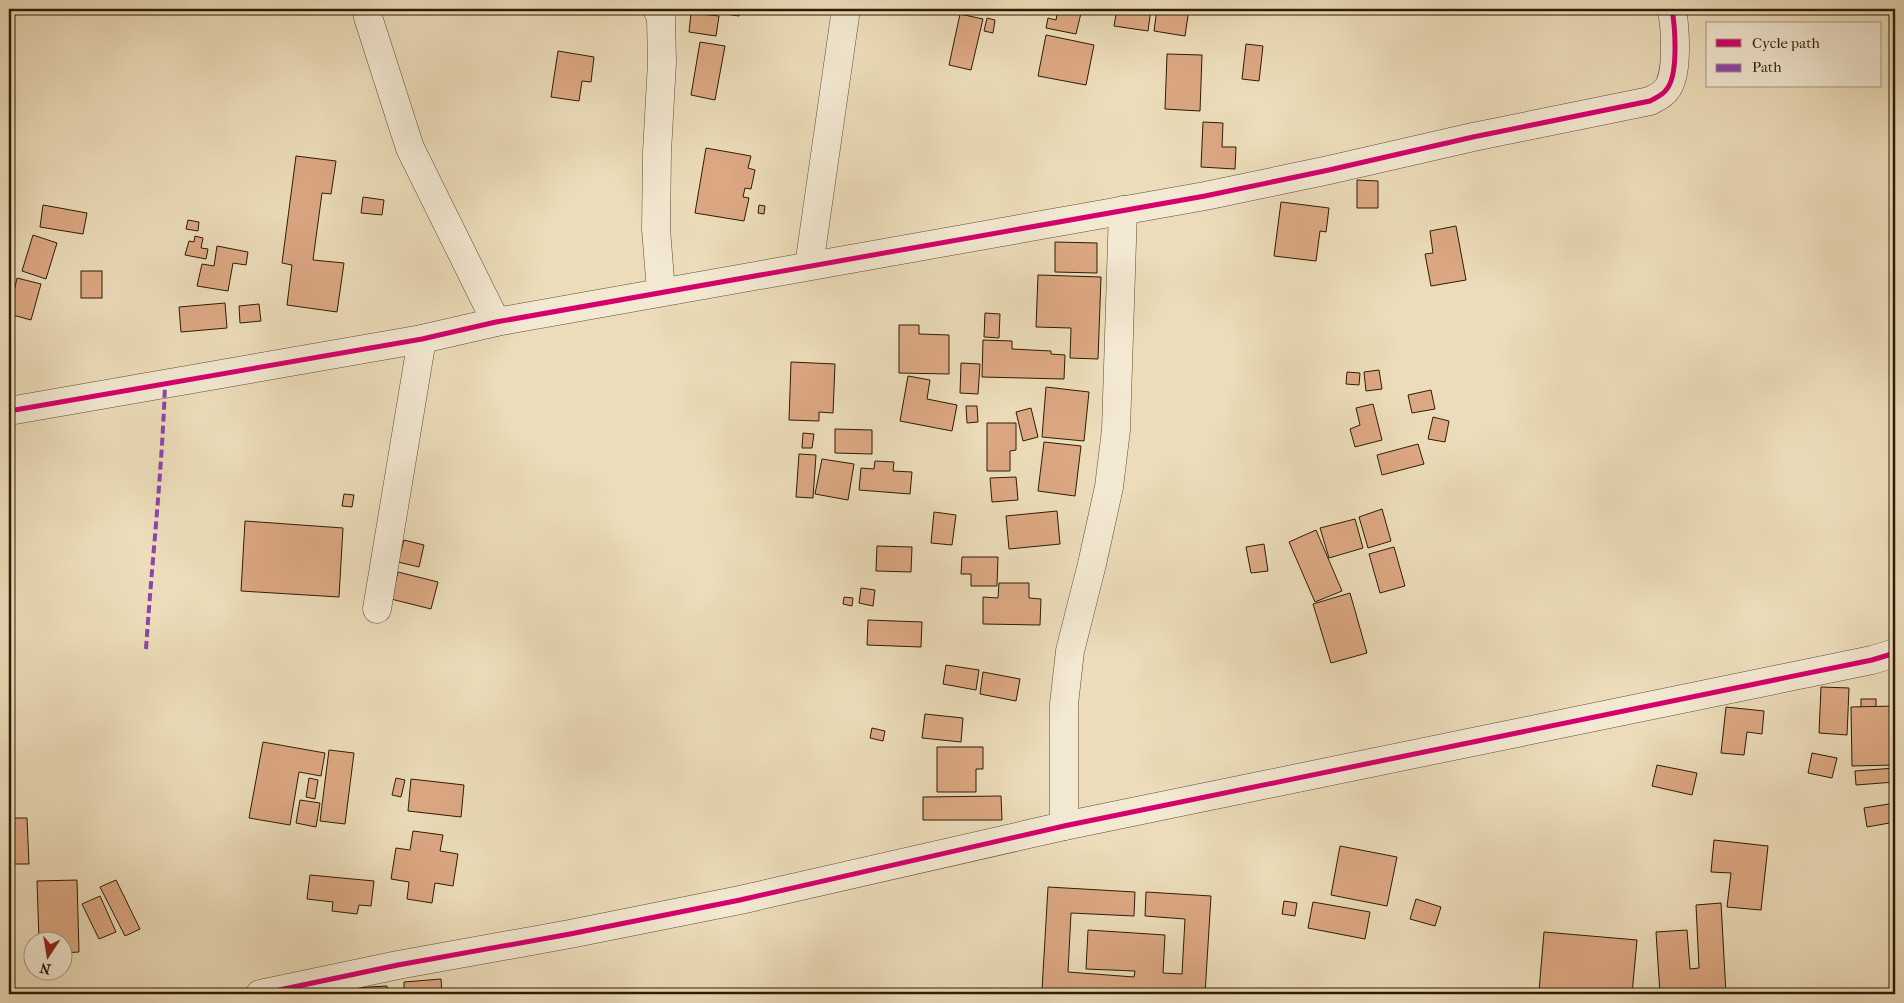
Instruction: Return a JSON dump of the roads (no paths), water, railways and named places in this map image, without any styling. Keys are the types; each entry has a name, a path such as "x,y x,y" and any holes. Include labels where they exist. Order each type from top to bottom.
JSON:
{"street":[{"path":"367,9 410,148 496,322"},
{"path":"657,9 661,18 662,62 657,152 656,229 661,292"},
{"path":"809,266 846,9"},
{"path":"9,411 422,339 496,322 1205,196 1473,137 1650,101 1666,91 1671,82 1675,57 1672,9"},
{"path":"1064,826 1064,704 1070,652 1109,487 1116,430 1123,210"},
{"path":"377,609 422,339"},
{"path":"260,994 398,965 570,934 740,900 1064,826 1872,660 1895,653"}]}
